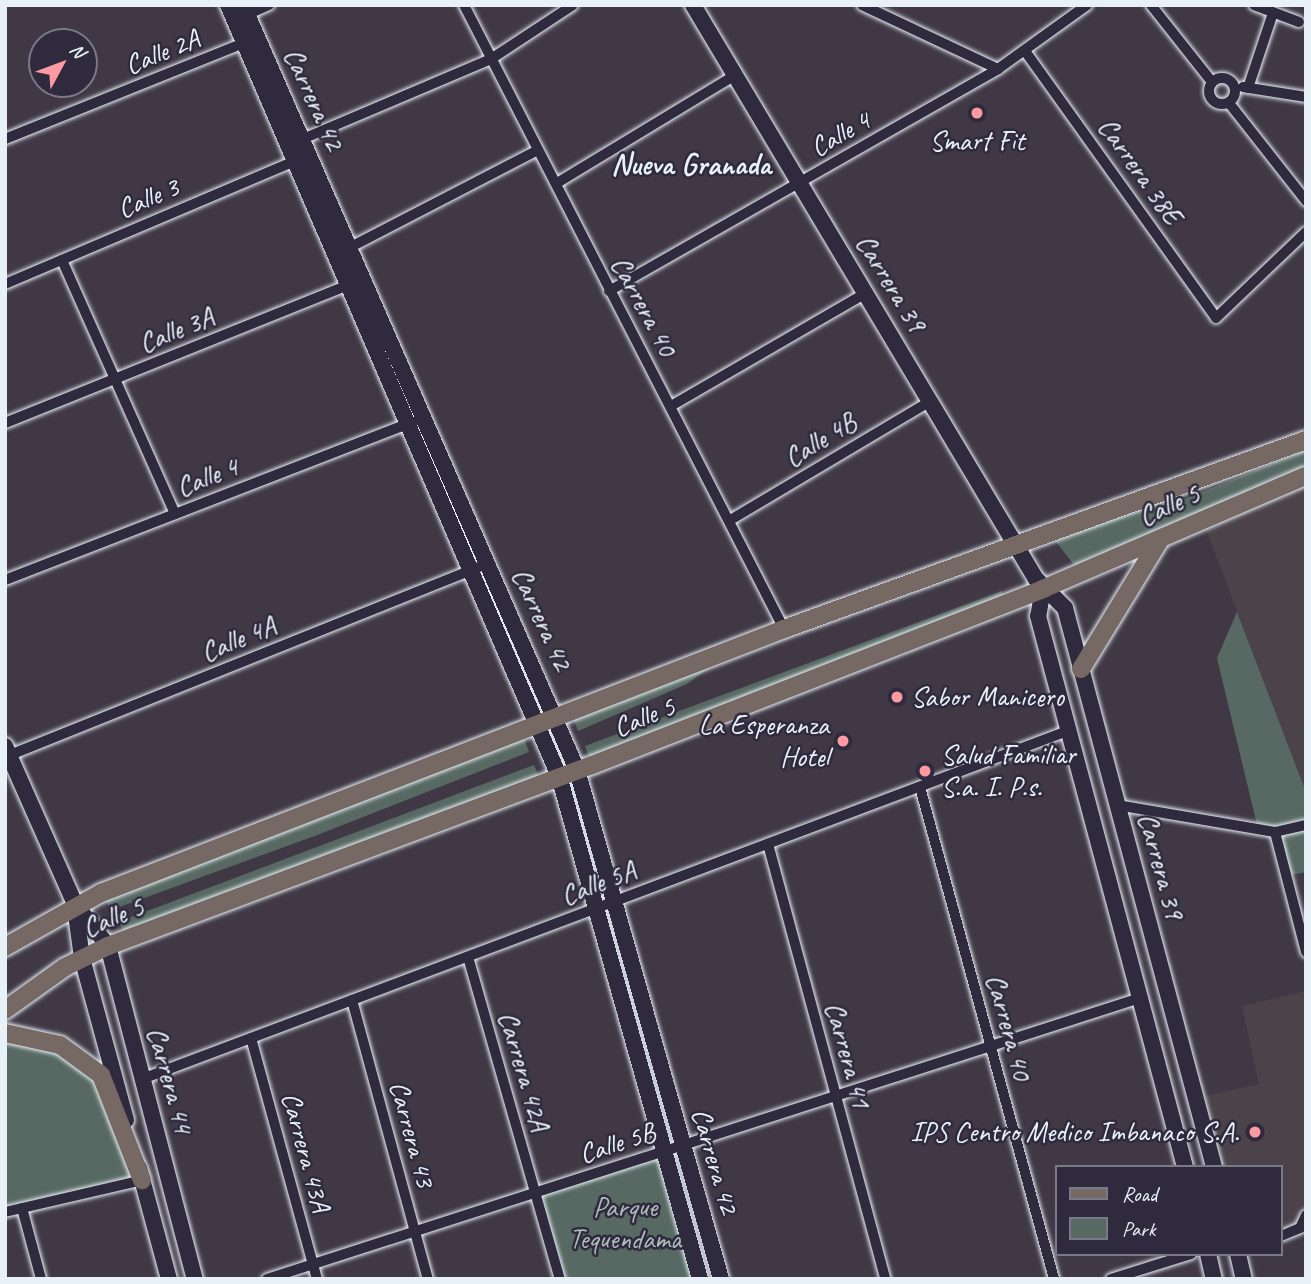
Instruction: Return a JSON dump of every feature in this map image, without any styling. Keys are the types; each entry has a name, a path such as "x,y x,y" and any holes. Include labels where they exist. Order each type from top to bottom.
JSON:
{"main road":[{"name":"Calle 5","path":"5,947 75,905 784,629 1306,440"},
{"name":"Calle 5","path":"5,1010 82,958 108,946 568,773 1042,589 1306,476"},
{"path":"1081,669 1146,554 1164,536"},
{"path":"5,1033 60,1045 101,1075 142,1180"}],"street":[{"path":"238,11 269,5"},
{"name":"Carrera 40","path":"464,5 557,183 609,291 732,519 784,629"},
{"name":"Calle 3","path":"5,284 62,260 491,59 573,5"},
{"name":"Carrera 39","path":"694,5 1042,589 1065,608 1213,1165"},
{"path":"862,5 998,69"},
{"name":"Calle 4","path":"609,291 998,69 1087,5"},
{"path":"1151,5 1212,82 1213,100 1229,103 1306,201"},
{"path":"1254,5 1299,22"},
{"name":"Carrera 42","path":"238,11 417,420 473,569 548,721"},
{"path":"1248,88 1273,13"},
{"name":"Calle 2A","path":"5,139 251,40"},
{"name":"Carrera 38E","path":"1025,51 1216,318 1306,232"},
{"path":"557,183 735,75"},
{"path":"1212,82 1223,77 1236,87 1306,97"},
{"path":"1229,103 1236,87"},
{"path":"343,251 538,150"},
{"path":"62,260 175,514"},
{"name":"Calle 3A","path":"5,423 357,282"},
{"path":"671,406 866,293"},
{"name":"Calle 4B","path":"732,519 931,401"},
{"name":"Carrera 42","path":"417,420 489,563 614,901 721,1279"},
{"name":"Calle 4","path":"5,580 417,420"},
{"name":"Calle 4A","path":"7,753 489,563"},
{"name":"Carrera 39","path":"1042,589 1038,616 1184,1165"},
{"name":"Calle 5A","path":"142,1079 1070,730"},
{"name":"Carrera 44","path":"7,753 75,905 108,946 195,1279"},
{"name":"Carrera 42","path":"568,773 596,908 699,1279"},
{"name":"Carrera 40","path":"920,787 1054,1279"},
{"path":"1118,805 1275,832 1306,825"},
{"path":"1275,832 1306,952"},
{"name":"Carrera 41","path":"768,844 885,1279"},
{"name":"Carrera 44","path":"75,905 82,958 169,1279"},
{"name":"Carrera 42A","path":"468,957 560,1279"},
{"name":"Calle 5B","path":"267,1279 1140,998"},
{"name":"Carrera 43","path":"352,1000 428,1279"},
{"name":"Carrera 43A","path":"251,1038 317,1279"},
{"path":"5,1212 168,1174"},
{"path":"22,1208 41,1279"},
{"path":"1283,1235 1300,1228 1306,1216"},
{"path":"1111,1279 1185,1256"},
{"path":"1208,1256 1210,1278"},
{"path":"1238,1256 1244,1279"}],"shaded area":[{"path":"1306,476 1306,792 1202,519"},
{"name":"IPS Centro Medico Imbanaco S.A.","path":"1306,991 1306,1215 1300,1228 1283,1235 1283,1165 1213,1165 1196,1098 1259,1084 1242,1006"}],"green space":[{"path":"1306,450 1306,467 1074,565 1050,534 1180,488 1160,509"},
{"path":"1002,591 1005,600 592,765 585,746"},
{"path":"1237,612 1306,792 1306,872 1287,876 1275,832 1258,829 1217,658"},
{"path":"735,649 687,684 578,731 571,713"},
{"path":"521,730 529,752 312,837 111,910 101,893"},
{"path":"534,765 541,782 128,938 118,922"},
{"path":"5,1033 89,1063 142,1180 5,1212"},
{"name":"Parque Tequendama","path":"664,1151 700,1279 560,1279 535,1193"}],"place":[{"name":"Smart Fit","path":"977,113"},
{"name":"Sabor Manicero","path":"897,697"},
{"name":"La Esperanza Hotel","path":"843,741"},
{"name":"Salud Familiar S.a. I. P.s.","path":"925,771"},
{"name":"IPS Centro Medico Imbanaco S.A.","path":"1255,1132"}],"district":[{"name":"Nueva Granada","path":"691,164"}]}
